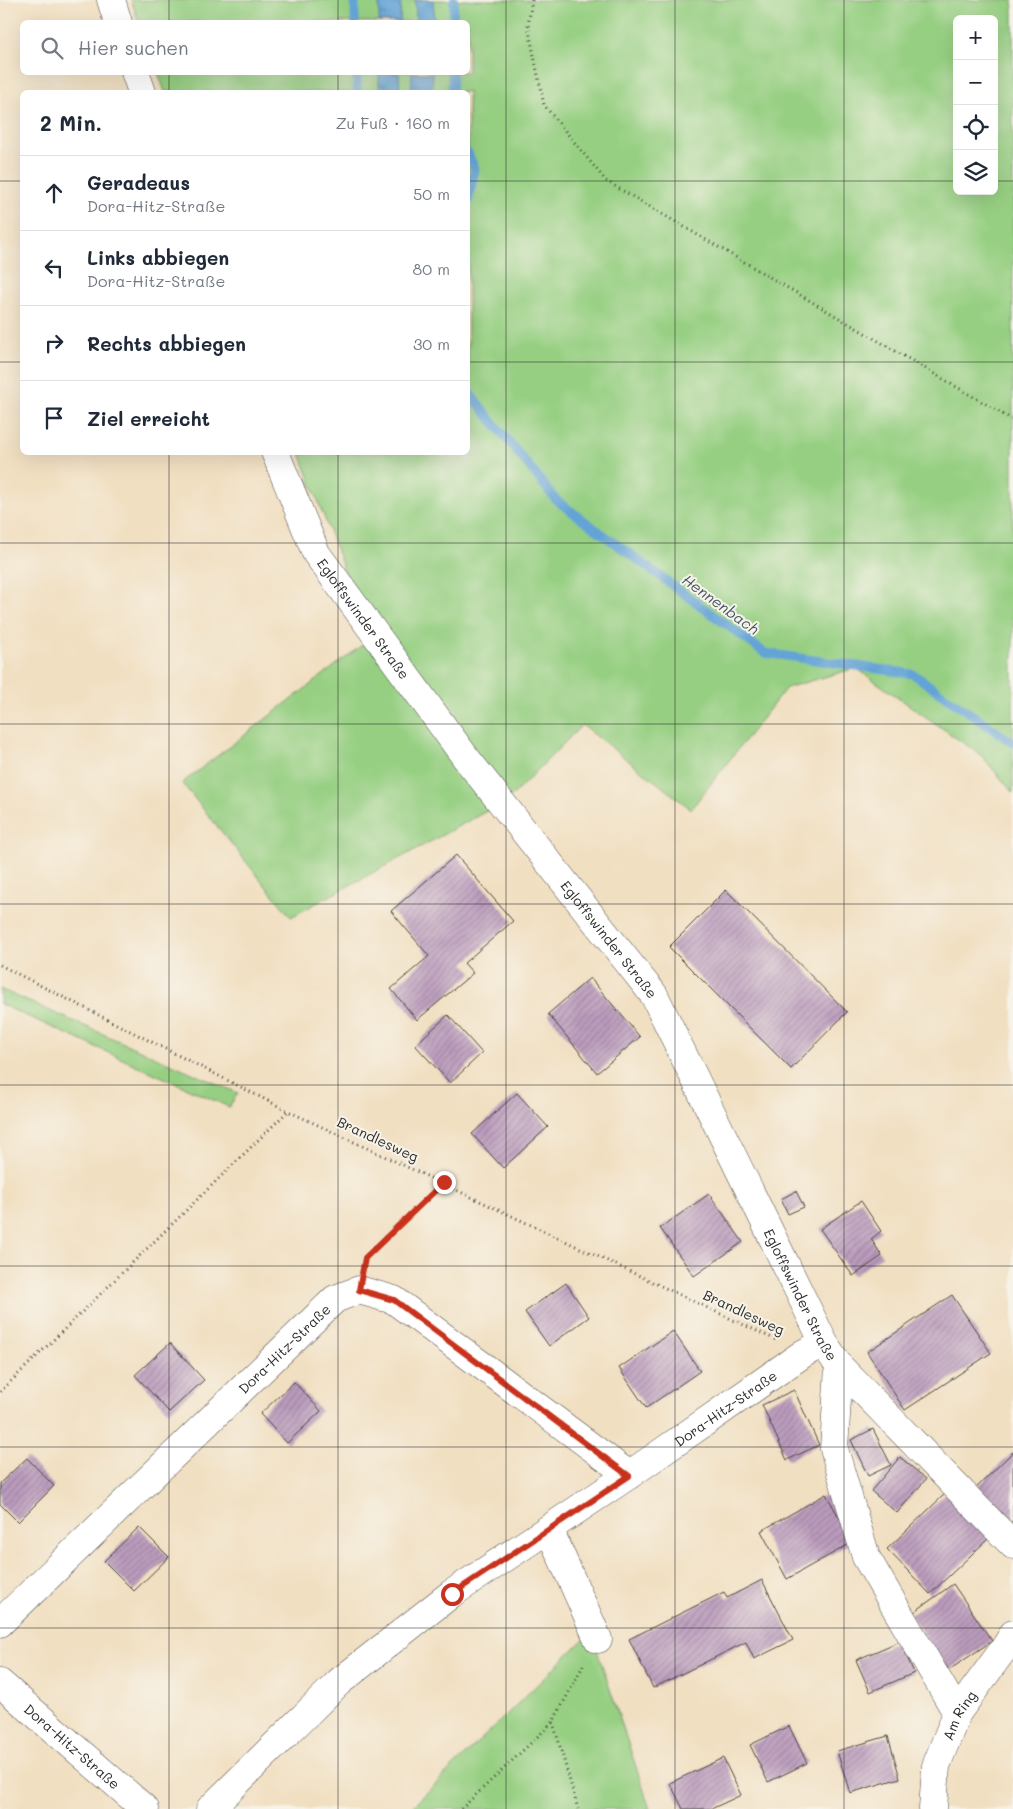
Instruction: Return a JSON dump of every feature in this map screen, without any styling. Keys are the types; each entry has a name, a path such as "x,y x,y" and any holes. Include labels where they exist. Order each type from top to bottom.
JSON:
{"street":[{"path":"111,0 117,20"},
{"path":"136,75 141,90"},
{"name":"Egloffswinder Straße","path":"275,455 316,553 466,758 654,995 814,1348 839,1366 1013,1545"},
{"path":"359,1290 394,1300 629,1476"},
{"name":"Dora-Hitz-Straße","path":"0,1623 334,1299 359,1290"},
{"name":"Dora-Hitz-Straße","path":"210,1809 338,1682 452,1594 629,1476 814,1348"},
{"name":"Egloffswinder Straße","path":"839,1366 834,1449 866,1557 957,1713"},
{"path":"549,1529 598,1639"},
{"name":"Am Ring","path":"933,1809 936,1766 957,1713 1013,1634"},
{"name":"Dora-Hitz-Straße","path":"0,1683 144,1809"}],"path":[{"path":"532,0 528,26 544,105 606,181 1013,420"},
{"name":"Brandlesweg","path":"0,965 288,1110 814,1348"},
{"path":"0,1392 288,1110"},
{"path":"359,1290 365,1258 444,1182"},
{"path":"462,1809 553,1722 598,1639"},
{"path":"553,1722 578,1809"}],"green space":[{"path":"131,0 1013,0 1013,793 982,756 856,668 786,688 691,809 582,725 509,799 291,917 182,783 370,639 301,455 470,455 470,90 164,90 159,75 470,75 470,20 138,20"},
{"path":"0,989 238,1093 229,1107 0,1004"},
{"path":"591,1632 650,1809 410,1809"}],"water":[{"path":"379,0 401,0 400,20 379,20"},
{"path":"415,0 433,0 435,20 416,20"},
{"path":"379,75 399,75 400,90 379,90"},
{"path":"412,75 433,75 432,90 411,90"}],"building":[{"path":"456,855 513,921 464,963 473,973 417,1020 391,989 429,956 391,911"},
{"path":"726,890 847,1012 791,1069 669,947"},
{"path":"590,978 640,1037 597,1073 548,1014"},
{"path":"448,1015 482,1053 450,1083 415,1045"},
{"path":"517,1093 548,1127 503,1168 472,1134"},
{"path":"796,1191 804,1207 788,1214 781,1199"},
{"path":"709,1194 743,1242 694,1276 660,1228"},
{"path":"861,1201 881,1231 871,1239 882,1256 853,1276 820,1229"},
{"path":"566,1283 589,1317 549,1346 525,1312"},
{"path":"952,1295 991,1353 905,1410 867,1352"},
{"path":"673,1331 700,1371 646,1408 619,1368"},
{"path":"170,1343 204,1380 169,1412 135,1375"},
{"path":"294,1382 321,1411 287,1443 260,1414"},
{"path":"794,1390 819,1445 787,1460 762,1405"},
{"path":"873,1429 891,1465 868,1476 851,1440"},
{"path":"1013,1452 1013,1520 1008,1525 974,1490"},
{"path":"900,1457 926,1479 897,1513 871,1491"},
{"path":"27,1458 54,1486 18,1522 0,1504 0,1483"},
{"path":"947,1492 990,1537 930,1594 887,1549"},
{"path":"826,1494 853,1542 787,1579 761,1531"},
{"path":"139,1527 169,1557 134,1591 104,1561"},
{"path":"762,1580 793,1640 754,1659 746,1642 653,1688 629,1639 724,1592 727,1598"},
{"path":"953,1584 992,1641 949,1670 910,1615"},
{"path":"900,1641 914,1673 870,1692 856,1660"},
{"path":"789,1726 807,1763 768,1782 750,1745"},
{"path":"888,1736 900,1778 850,1793 837,1751"},
{"path":"723,1758 741,1795 711,1809 683,1809 670,1783"}],"waterway":[{"path":"355,0 355,20"},
{"name":"Hennenbach","path":"453,20 454,0"},
{"path":"357,75 357,90"},
{"name":"Hennenbach","path":"452,75 452,90"},
{"name":"Hennenbach","path":"470,158 475,169 470,193"},
{"name":"Hennenbach","path":"470,393 556,500 765,653 913,674 1013,743"}],"route":[{"path":"444,1182 365,1258 359,1290 394,1300 629,1476 452,1594"}]}
